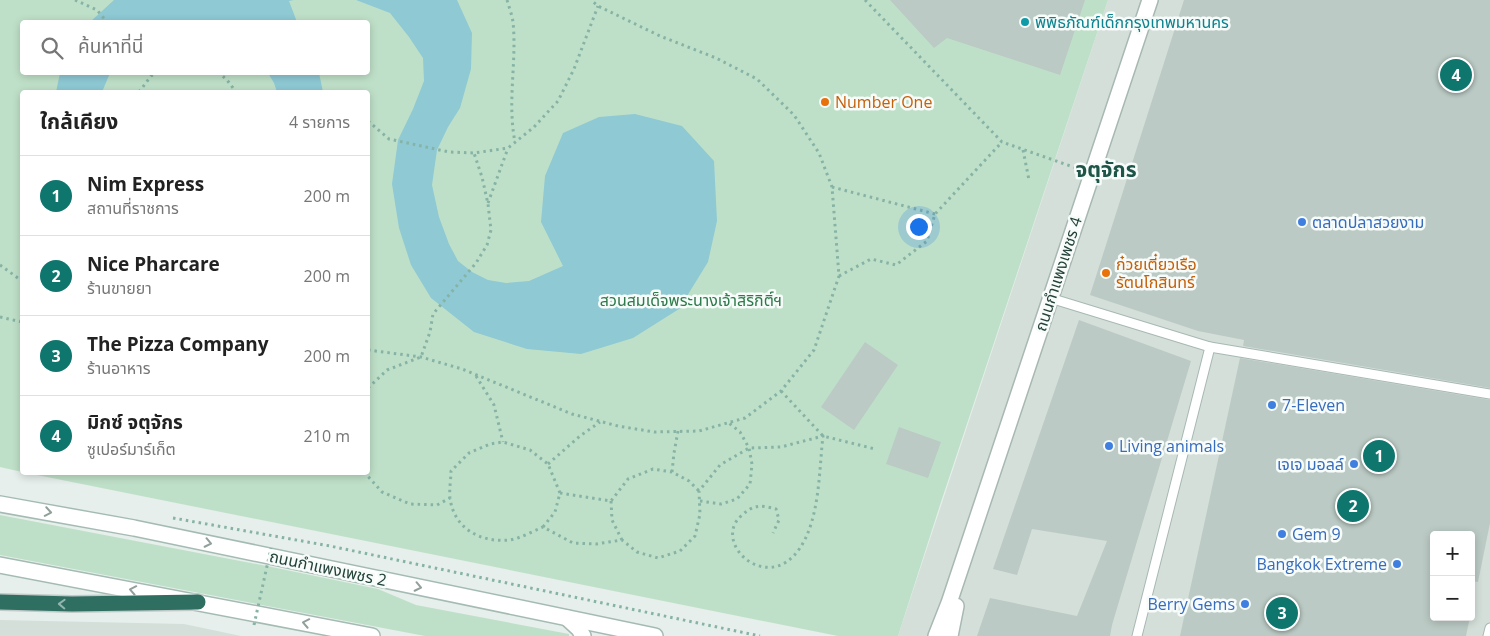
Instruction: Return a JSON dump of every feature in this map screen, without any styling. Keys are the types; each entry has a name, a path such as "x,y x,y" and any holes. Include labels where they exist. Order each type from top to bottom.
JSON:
{"highway":[{"path":"0,602 72,604 198,602"}],"main road":[{"name":"ถนนกำแพงเพชร 4","path":"936,636 1150,0"},
{"name":"ถนนกำแพงเพชร 2","path":"0,504 134,528 567,618 623,633 655,636"},
{"name":"ถนนกำแพงเพชร 4","path":"950,636 967,548"},
{"path":"0,565 372,636"},
{"path":"567,618 579,629 583,636"}],"lane":[{"path":"1050,298 1210,347 1490,394"},
{"path":"1137,636 1210,347"},
{"path":"1488,636 1490,628"}],"path":[{"path":"75,0 97,10 105,20"},
{"path":"507,0 513,21 511,121 515,142"},
{"path":"370,350 421,357 462,369 475,376 572,414 600,422 654,432 700,431 745,418 781,391 814,350 839,276 832,188 819,153 794,115 757,79 716,58 660,36 598,6 591,0"},
{"path":"865,0 1002,142 1091,173"},
{"path":"488,204 508,148 534,127 558,101 574,69 598,6"},
{"path":"140,90 149,75"},
{"path":"221,75 234,90"},
{"path":"370,123 389,139 449,152 474,153 508,148"},
{"path":"839,276 871,259 896,265 926,241 934,214 1002,142"},
{"path":"1023,149 1029,180"},
{"path":"370,386 387,370 421,357 430,332 433,314 476,263 487,245 491,230 488,204 474,153"},
{"path":"832,188 934,214"},
{"path":"0,265 20,280"},
{"path":"0,317 20,322"},
{"path":"475,376 494,405 503,442"},
{"path":"772,533 779,520 776,509 762,506 750,508 736,520 732,538 738,553 752,564 770,569 789,561 801,548 809,529 816,503 823,436 781,391"},
{"path":"548,464 580,436 600,422"},
{"path":"700,500 721,504 737,499 750,484 752,464 749,448 740,432 728,423"},
{"path":"672,472 678,431"},
{"path":"699,490 720,464 749,448 781,447 823,436 875,449"},
{"path":"503,442 530,450 548,464 560,493 556,512 543,528 511,540 485,539 467,531 454,513 450,498 451,471 469,454 490,444 503,442"},
{"path":"653,469 672,472 689,481 699,490 700,514 695,536 680,551 658,558 637,552 622,540 612,520 611,500 628,479 653,469"},
{"path":"367,475 382,492 410,504 437,505 450,498"},
{"path":"560,493 611,500"},
{"path":"166,516 330,546 760,636"},
{"path":"543,528 573,543 596,544 622,540"},
{"path":"254,626 271,548"}],"shaded area":[{"path":"1108,0 1490,0 1490,636 898,636"},
{"path":"0,620 184,624 241,636 0,636"}],"green space":[{"name":"สวนสมเด็จพระนางเจ้าสิริกิติ์ฯ","path":"0,0 1108,0 898,636 838,636 37,475 370,475 370,90 20,90 20,472 0,467"},
{"path":"0,515 378,589 416,605 569,634 569,636 425,636 0,555"}],"water":[{"path":"114,0 294,0 289,1 296,20 92,20"},
{"path":"356,0 457,0 472,33 471,69 460,108 437,150 432,185 439,217 449,244 458,261 472,272 488,280 506,283 529,281 563,266 541,222 545,176 563,133 599,117 635,114 682,126 714,161 717,221 708,262 679,309 633,338 581,354 527,349 474,332 431,298 411,265 399,228 392,184 398,140 424,81 423,58 390,13"},
{"path":"59,75 109,75 103,90 56,90"},
{"path":"269,75 319,75 323,90 276,90"}],"building":[{"name":"พิพิธภัณฑ์เด็กกรุงเทพมหานคร","path":"890,0 1085,0 1060,75 947,38 934,48"},
{"name":"ตลาดปลาสวยงาม","path":"1184,0 1490,0 1490,388 1243,346 1244,340 1198,331 1090,295"},
{"path":"1079,320 1191,361 1110,636 977,636 990,598 1077,616 1107,541 1032,529 1017,575 993,569"},
{"path":"865,342 898,365 854,430 821,407"},
{"name":"เจเจ มอลล์","path":"1240,358 1490,400 1490,523 1478,582 1475,582 1475,531 1430,531 1430,621 1469,621 1466,636 1180,636"},
{"path":"899,427 941,442 928,478 886,464"}],"place":[{"name":"พิพิธภัณฑ์เด็กกรุงเทพมหานคร","path":"1025,22"},
{"name":"มิกซ์ จตุจักร","path":"1456,75"},
{"name":"Number One","path":"825,102"},
{"name":"ตลาดปลาสวยงาม","path":"1302,222"},
{"name":"ก๋วยเตี๋ยวเรือ รัตนโกสินทร์","path":"1106,273"},
{"name":"7-Eleven","path":"1272,405"},
{"name":"Living animals","path":"1109,446"},
{"name":"Nim Express","path":"1379,456"},
{"name":"เจเจ มอลล์","path":"1354,464"},
{"name":"Nice Pharcare","path":"1353,506"},
{"name":"Gem 9","path":"1282,534"},
{"name":"Bangkok Extreme","path":"1397,564"},
{"name":"Berry Gems","path":"1245,604"},
{"name":"The Pizza Company","path":"1282,613"}],"district":[{"name":"จตุจักร","path":"1106,170"}]}
